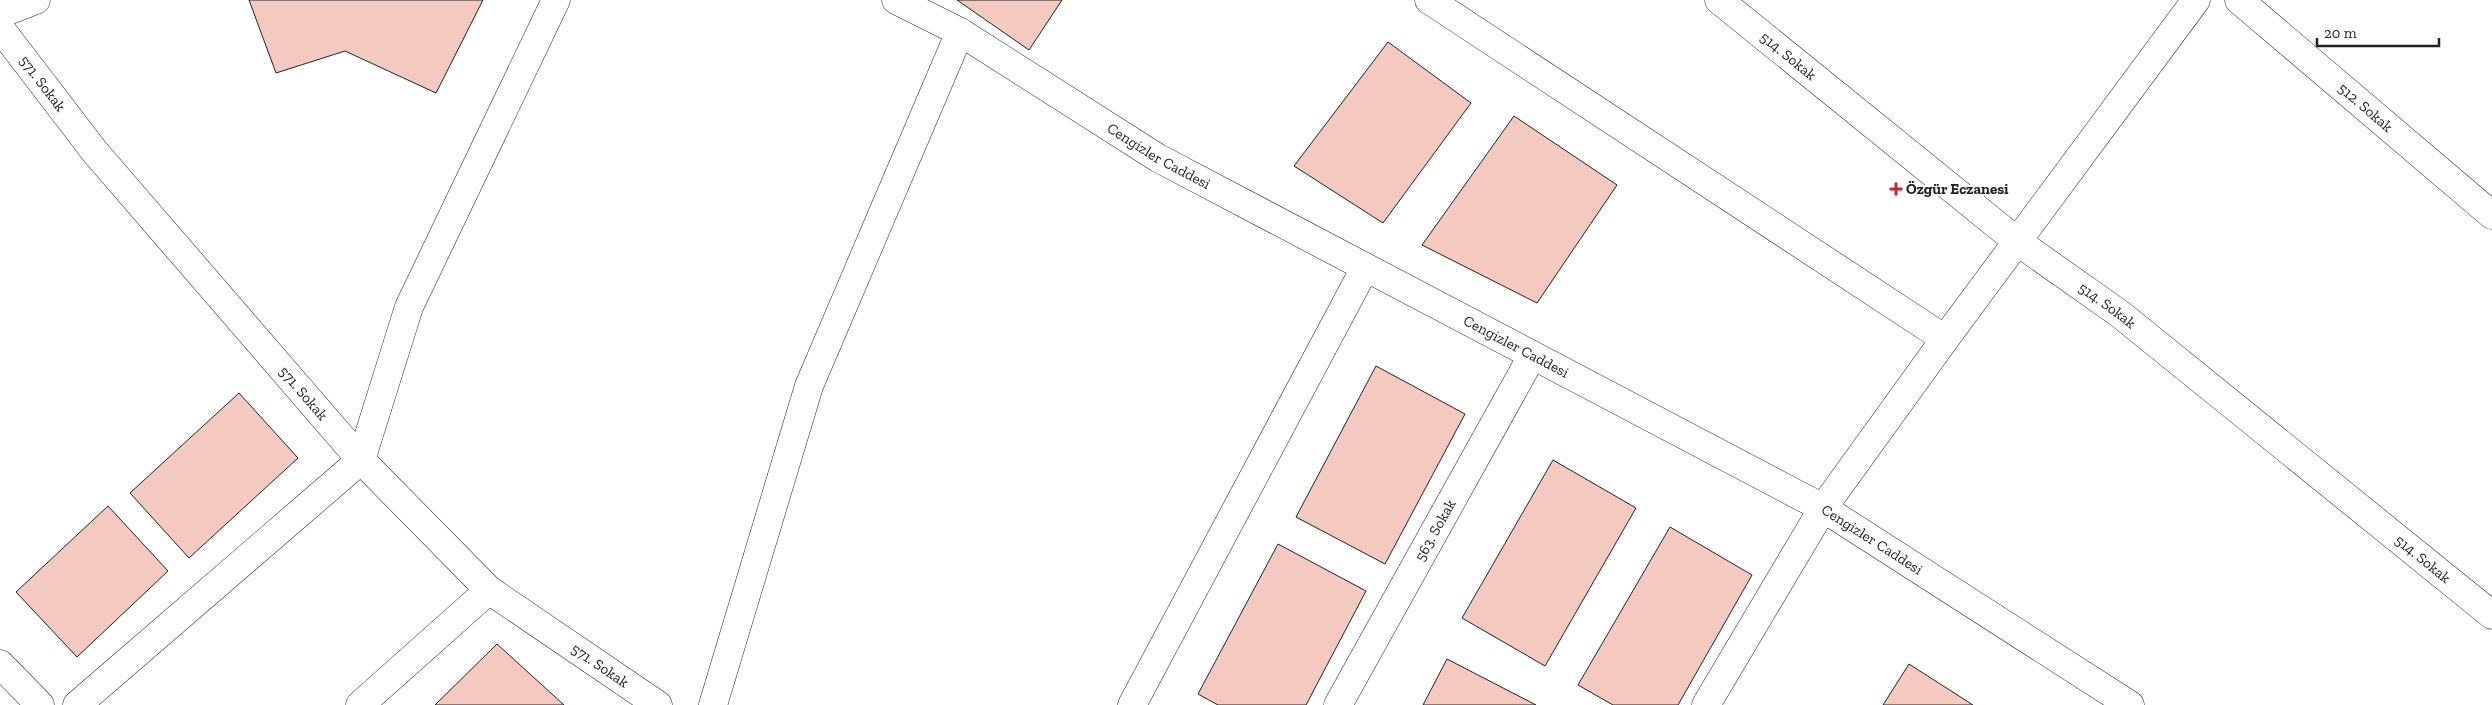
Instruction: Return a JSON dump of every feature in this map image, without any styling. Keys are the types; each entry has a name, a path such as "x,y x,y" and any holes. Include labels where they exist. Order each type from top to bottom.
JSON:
{"main road":[{"path":"0,14 36,0"},
{"path":"77,705 362,460 409,308 556,0"},
{"name":"Cengizler Caddesi","path":"896,0 960,32 1158,158 1823,508 2130,705"},
{"path":"1430,0 1945,339"},
{"name":"514. Sokak","path":"1719,0 2018,242 2120,314 2492,615"},
{"path":"1706,705 1823,508 1945,339 2196,0"},
{"name":"512. Sokak","path":"2239,0 2492,215"},
{"name":"571. Sokak","path":"0,28 95,152 362,460 489,590 658,705"},
{"path":"714,705 809,386 960,32"},
{"path":"1132,705 1365,268"},
{"name":"563. Sokak","path":"1338,705 1532,356"},
{"path":"360,705 489,590"},
{"path":"0,664 40,705"}],"building":[{"path":"249,0 483,0 436,93 345,51 276,73"},
{"path":"957,0 1062,0 1029,50"},
{"path":"1388,42 1471,103 1383,223 1294,166"},
{"path":"1514,116 1617,185 1537,303 1422,245"},
{"path":"1376,366 1465,414 1385,564 1296,517"},
{"path":"239,393 298,458 189,558 130,493"},
{"path":"1553,460 1636,508 1545,666 1462,618"},
{"path":"108,506 168,571 77,657 16,592"},
{"path":"1670,527 1752,575 1678,705 1613,705 1578,685"},
{"path":"1278,544 1366,591 1306,705 1218,705 1198,694"},
{"path":"497,644 564,705 435,705"},
{"path":"1447,659 1536,705 1423,705"},
{"path":"1909,664 1973,705 1883,705"}],"place":[{"name":"Özgür Eczanesi","path":"1896,189"}]}
